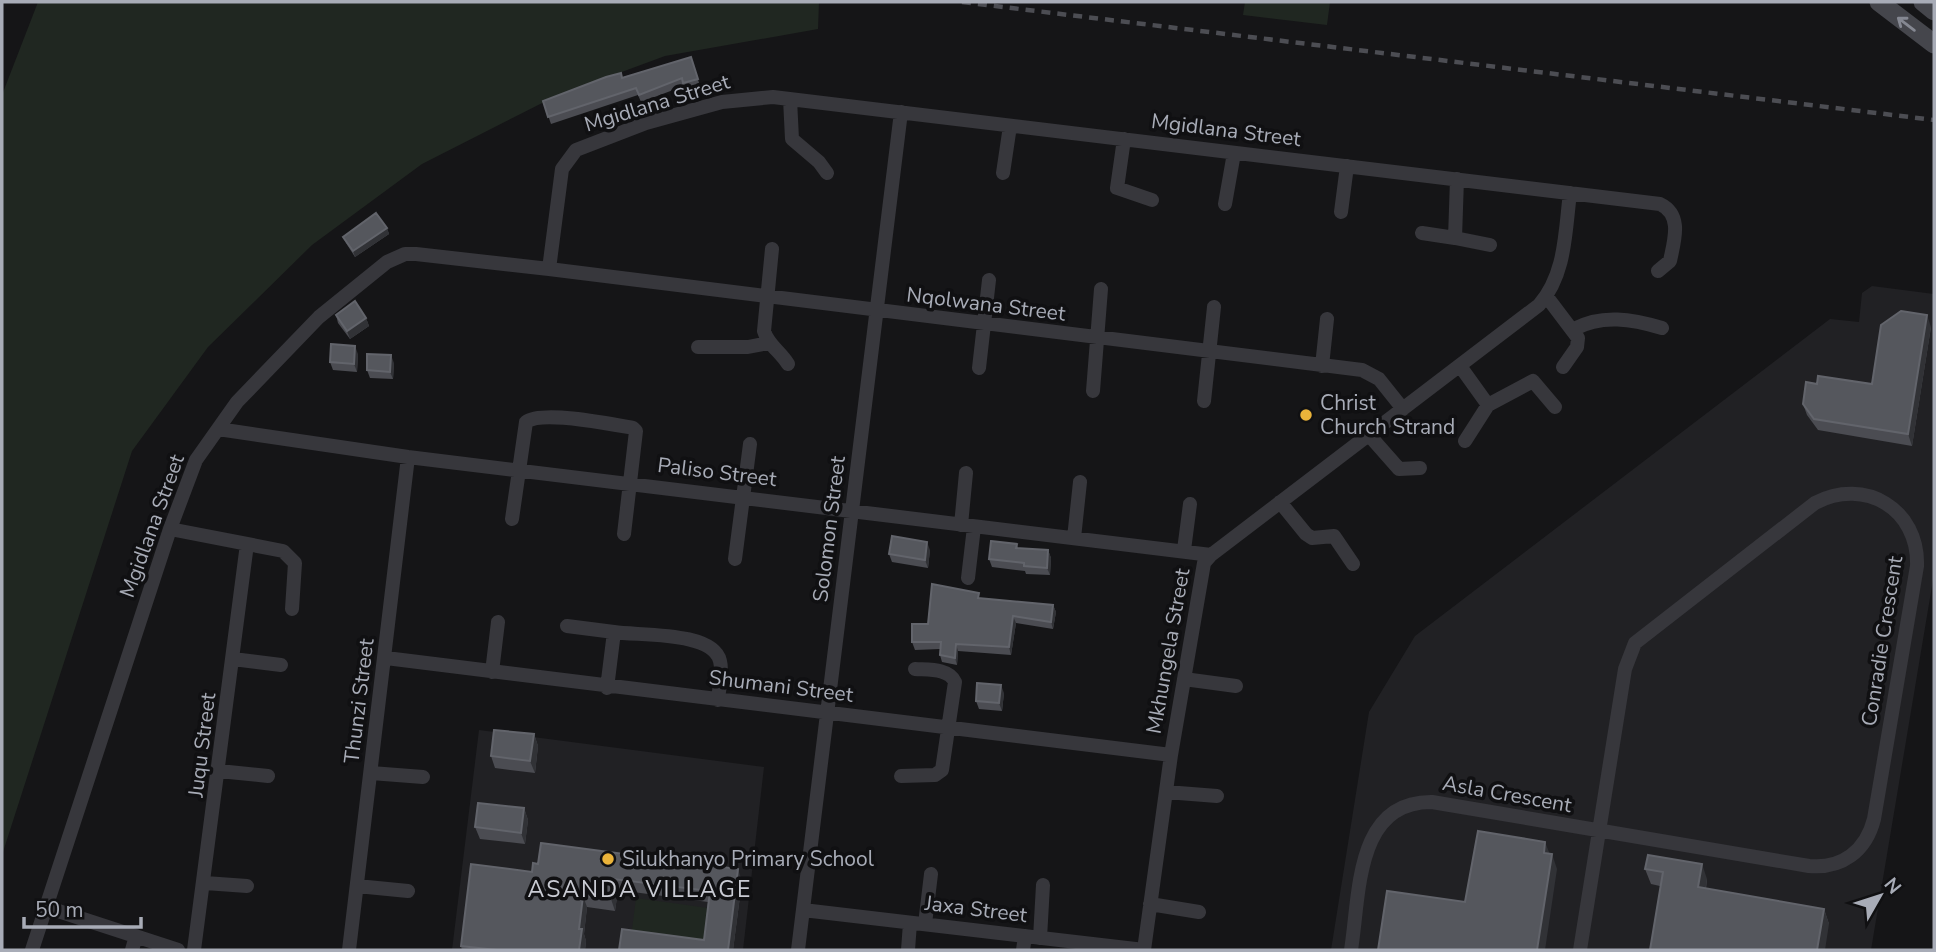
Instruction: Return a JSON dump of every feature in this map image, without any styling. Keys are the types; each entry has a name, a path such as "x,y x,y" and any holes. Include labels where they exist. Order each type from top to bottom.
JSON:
{"main road":[{"path":"1879,2 1934,44"},
{"path":"1923,2 1934,11"}],"street":[{"name":"Mgidlana Street","path":"32,950 170,529 196,460 243,395 319,317 396,256 416,254 548,269 562,169 576,150 646,124 730,100 752,97 790,99 1660,204 1671,211 1676,223 1670,261 1658,271"},
{"path":"790,99 792,139 819,162 827,173"},
{"name":"Solomon Street","path":"798,950 901,113"},
{"path":"1003,173 1010,126"},
{"path":"1124,139 1117,188 1152,200"},
{"path":"1225,204 1234,153"},
{"path":"1341,212 1347,166"},
{"path":"1455,238 1457,179"},
{"name":"Mkhungela Street","path":"1144,950 1171,755 1201,578 1211,555 1531,312 1547,297 1561,266 1570,193"},
{"path":"1422,233 1490,244"},
{"path":"772,249 764,331 768,343 781,351 788,364"},
{"name":"Nqolwana Street","path":"548,269 877,312 1362,370 1374,376 1403,409"},
{"path":"979,368 989,280"},
{"path":"1093,391 1101,289"},
{"path":"1547,297 1574,329 1578,338 1577,347 1563,367"},
{"path":"1204,401 1214,307"},
{"path":"1322,366 1327,318"},
{"path":"1574,329 1595,321 1622,319 1661,328"},
{"path":"698,347 748,347 768,343"},
{"path":"1460,366 1488,405"},
{"path":"1465,441 1488,405 1533,381 1555,407"},
{"path":"512,519 524,425 529,418 589,421 633,428 636,431 624,534"},
{"name":"Paliso Street","path":"218,429 408,457 1211,555"},
{"path":"1369,435 1399,470 1420,468"},
{"path":"735,559 750,444"},
{"name":"Thunzi Street","path":"349,950 408,457"},
{"path":"966,473 968,578"},
{"path":"1074,538 1080,482"},
{"name":"Conradie Crescent","path":"1580,950 1597,830 1625,668 1630,651 1640,637 1826,497 1861,493 1881,500 1899,513 1916,543 1917,566 1874,819 1859,849 1841,862 1820,867 1597,830"},
{"path":"1280,502 1312,538 1334,536 1353,564"},
{"path":"1184,550 1190,504"},
{"path":"170,529 283,551 295,563 292,609"},
{"name":"Juqu Street","path":"194,950 205,883 247,544"},
{"path":"492,671 498,622"},
{"path":"567,626 689,639 709,645 721,663 719,700"},
{"path":"607,688 614,632"},
{"name":"Shumani Street","path":"386,658 607,688 828,712 1171,755"},
{"path":"233,659 281,665"},
{"path":"901,776 940,773 944,766 954,678 944,672 915,669"},
{"path":"1184,680 1236,686"},
{"path":"219,772 268,776"},
{"path":"372,773 423,777"},
{"path":"1166,792 1217,796"},
{"name":"Asla Crescent","path":"1351,950 1368,845 1382,820 1399,808 1432,802 1597,830"},
{"path":"908,950 931,874"},
{"path":"205,883 247,886"},
{"path":"1040,938 1043,885"},
{"path":"357,886 408,891"},
{"path":"1150,904 1199,912"},
{"path":"46,907 134,943 178,950"},
{"name":"Jaxa Street","path":"803,910 918,924 1024,943 1040,938 1144,950"}],"shaded area":[{"path":"38,2 819,2 818,29 665,56 554,97 422,164 312,245 208,347 132,451 2,855 2,95"},
{"path":"1245,2 1330,2 1327,25 1243,15"},
{"path":"1872,286 1934,294 1934,574 1871,950 1331,950 1369,712 1415,636 1830,319 1859,322 1862,293"},
{"name":"Silukhanyo Primary School","path":"479,730 764,767 743,950 452,950"},
{"path":"636,898 708,908 704,946 631,937"}],"building":[{"path":"691,57 698,79 683,83 682,78 639,95 636,88 548,117 543,101 606,77 621,73 622,78"},
{"path":"376,213 387,228 353,251 343,237"},
{"path":"355,301 366,318 347,331 336,315"},
{"path":"1901,311 1927,315 1908,434 1814,419 1803,404 1806,382 1817,384 1818,376 1872,384 1881,325"},
{"path":"331,344 355,346 354,364 330,362"},
{"path":"367,354 391,355 390,372 367,370"},
{"path":"892,536 927,542 925,560 889,554"},
{"path":"991,541 1017,544 1016,548 1048,550 1047,568 989,559"},
{"path":"932,584 979,593 978,598 1053,605 1051,622 1013,616 1009,647 956,644 955,658 940,655 941,642 912,642 912,624 928,624"},
{"path":"977,683 1001,685 999,703 976,701"},
{"path":"494,730 534,734 530,761 491,756"},
{"path":"478,803 524,808 521,833 475,827"},
{"path":"1478,831 1545,842 1544,853 1552,854 1537,950 1378,950 1387,891 1465,902"},
{"path":"541,843 738,869 728,950 619,950 622,929 704,940 710,891 614,879 611,899 583,896 579,950 497,950 461,946 471,864 532,872 533,863 538,864"},
{"path":"1648,855 1702,864 1698,887 1824,909 1817,950 1650,950 1663,872 1645,869"}],"railway":[{"path":"962,2 1934,120"}],"place":[{"name":"Christ Church Strand","path":"1306,415"},
{"name":"Silukhanyo Primary School","path":"608,859"}],"district":[{"name":"ASANDA VILLAGE","path":"640,889"}]}
